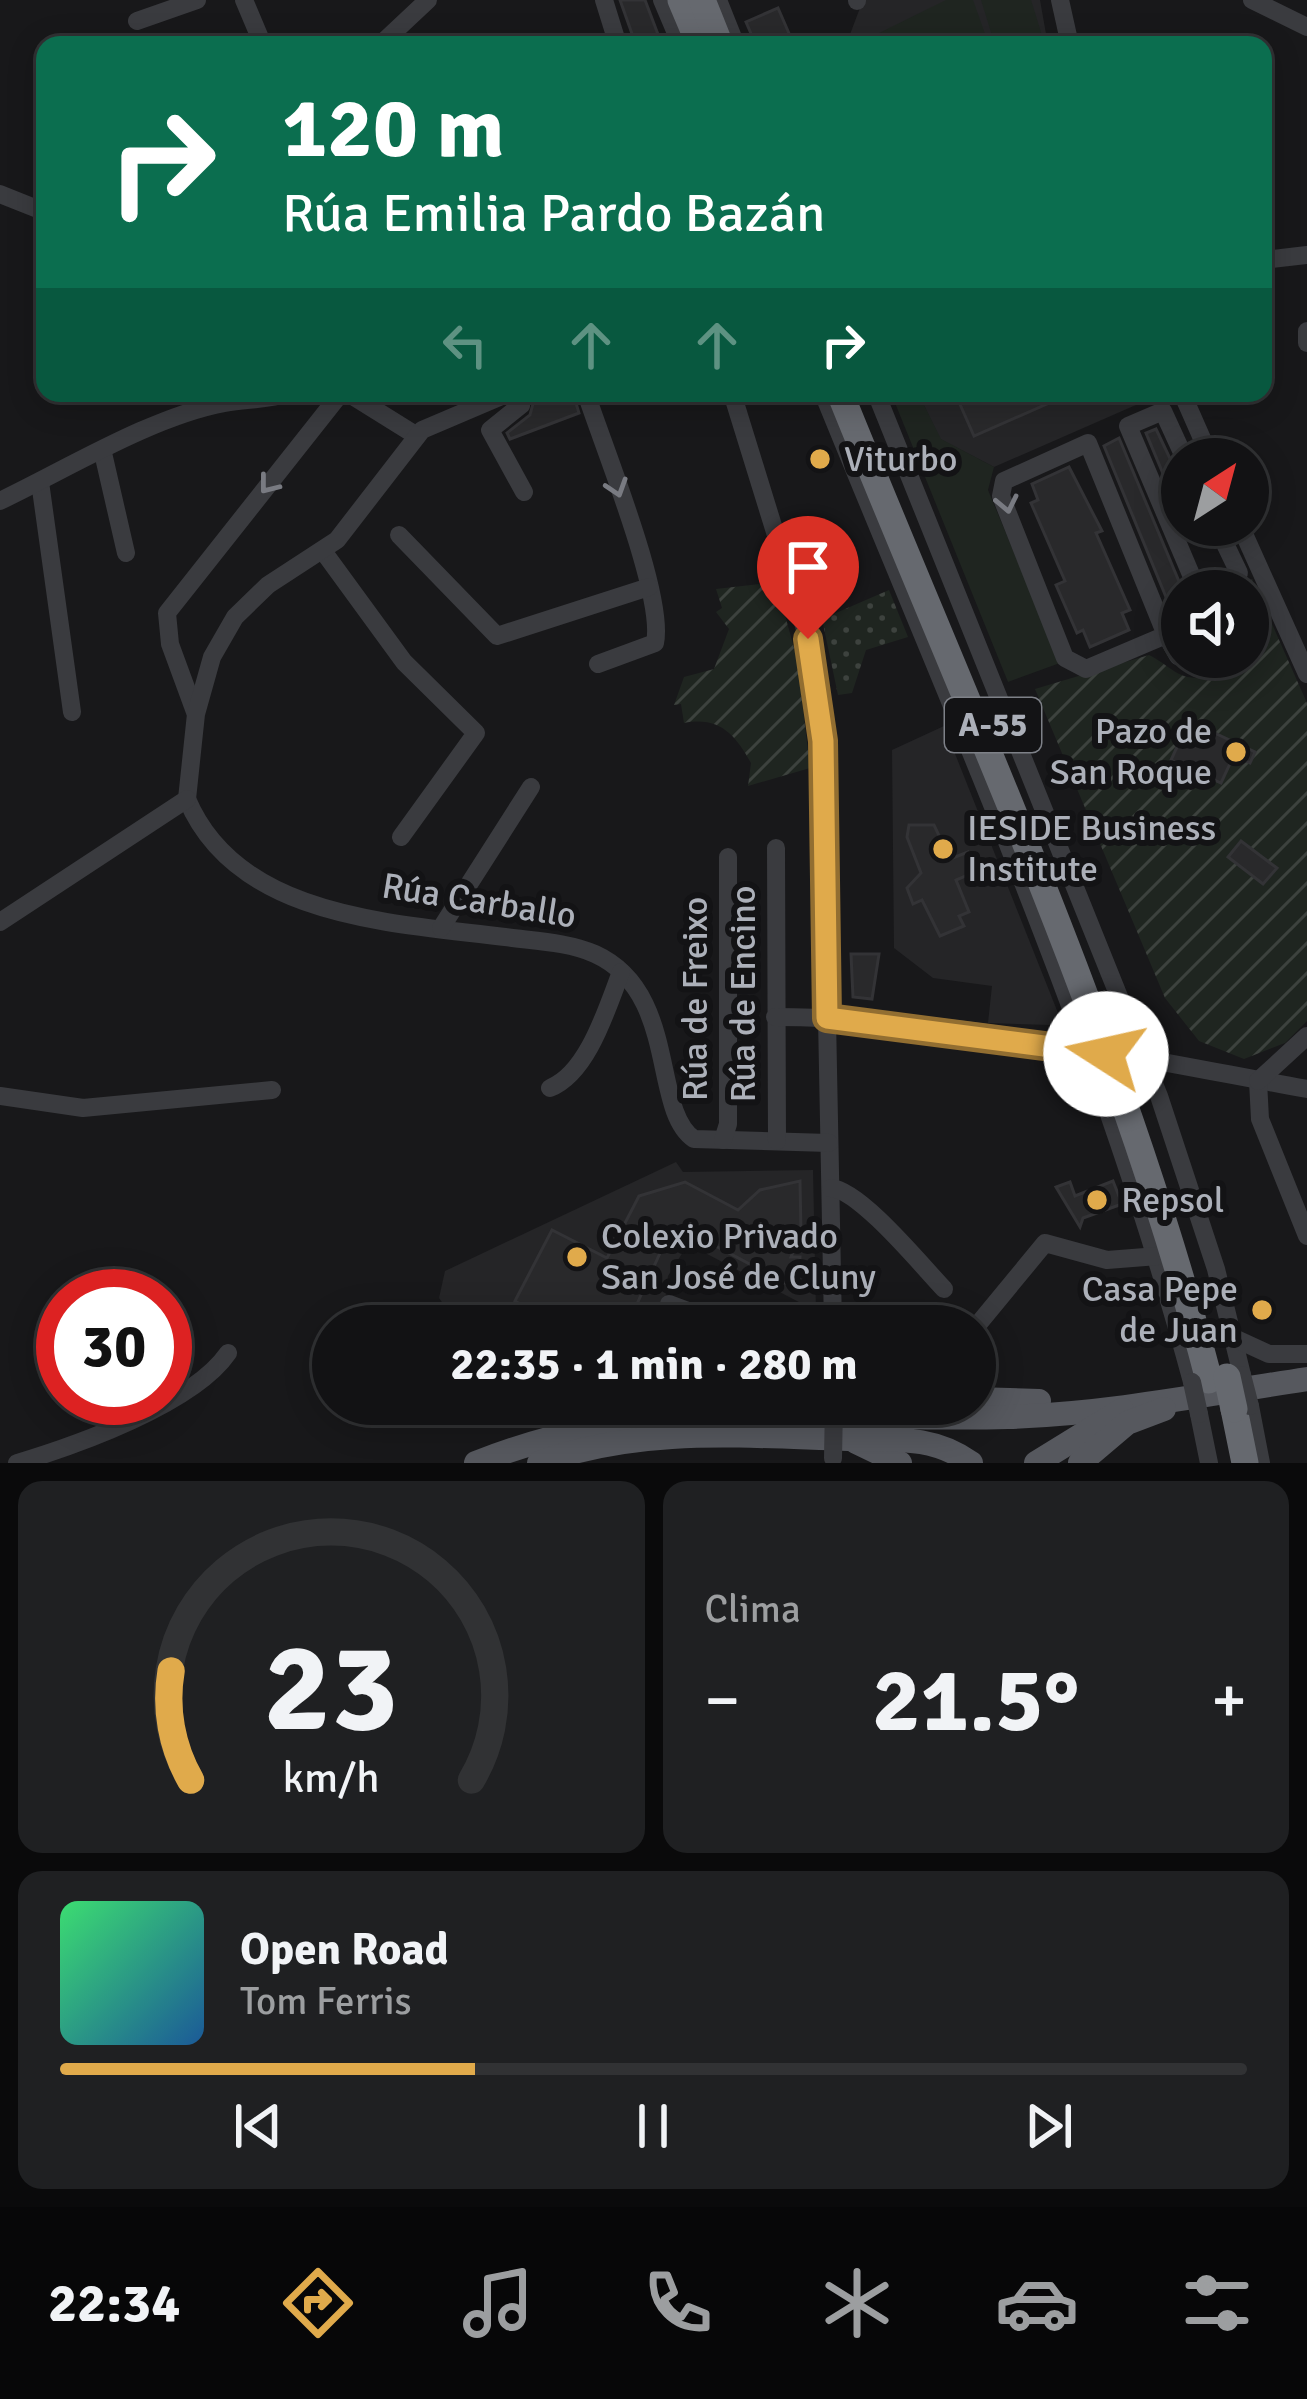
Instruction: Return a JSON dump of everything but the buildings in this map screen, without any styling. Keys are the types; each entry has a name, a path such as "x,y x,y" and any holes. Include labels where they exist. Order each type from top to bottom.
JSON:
{"highway":[{"path":"681,0 696,36"},
{"path":"703,0 717,36"},
{"name":"A-55","path":"844,402 1116,1056"},
{"name":"A-55","path":"862,402 1116,1056 1218,1395 1245,1463"},
{"name":"A-55","path":"1218,1395 1227,1463"}],"main road":[{"path":"476,1463 588,1426 689,1413 1014,1417 1218,1395 1303,1379"},
{"path":"1080,1463 1127,1424 1218,1395"},
{"path":"996,1401 1095,1408"},
{"path":"1036,1463 1134,1403"},
{"path":"539,1463 621,1441 674,1435 900,1463"},
{"path":"838,1453 909,1438 940,1445 971,1463"}],"street":[{"path":"137,21 197,0"},
{"path":"244,0 259,36"},
{"path":"390,36 428,0"},
{"path":"604,0 615,36"},
{"path":"662,0 677,36"},
{"path":"718,0 732,36"},
{"path":"1060,0 1068,36"},
{"path":"1252,0 1307,27"},
{"path":"0,194 36,208"},
{"path":"1272,259 1307,256"},
{"path":"1307,331 1307,343"},
{"path":"0,501 230,402"},
{"path":"196,714 170,644 167,613 338,402"},
{"path":"360,402 417,436"},
{"path":"0,922 187,799 196,714 212,657 235,617 268,585 338,540 417,436 493,402"},
{"path":"519,402 490,430 524,492"},
{"path":"589,402 648,585 655,643 598,664"},
{"path":"735,402 808,639 821,710 833,1305"},
{"path":"827,402 1116,1056 1195,1201 1234,1338 1218,1395 1209,1463"},
{"path":"880,402 1112,979 1116,1056 1158,1256 1218,1395 1261,1463"},
{"path":"1186,402 1202,438"},
{"path":"1161,504 1128,426 1163,411 1175,438"},
{"path":"1088,443 1166,635 1086,669 1065,658 1000,496 1004,481 1088,443"},
{"path":"103,453 126,553"},
{"path":"40,482 72,712"},
{"path":"399,535 497,636 648,585"},
{"path":"1250,546 1307,674"},
{"path":"323,551 404,662 476,733 401,836"},
{"path":"1250,570 1258,563"},
{"path":"441,928 531,787"},
{"name":"Rúa Carballo","path":"187,799 218,845 275,889 349,915 581,949 621,972"},
{"name":"Rúa de Encino","path":"776,848 777,1141"},
{"name":"Rúa de Freixo","path":"723,1140 728,1124 728,857"},
{"path":"621,972 655,1028 683,1130 701,1141 829,1143"},
{"path":"550,1088 565,1082 592,1039 621,972"},
{"path":"775,1017 827,1018 1116,1056 1307,1089"},
{"path":"1258,1081 1307,1036"},
{"path":"1258,1081 1260,1119 1307,1236"},
{"path":"0,1096 83,1108 272,1090"},
{"path":"831,1188 841,1188 866,1209 944,1289"},
{"path":"994,1305 1045,1243 1107,1260 1158,1256"},
{"path":"1234,1338 1269,1354 1307,1354"},
{"path":"17,1463 72,1447 212,1376 228,1353"}],"shaded area":[{"path":"863,0 1040,0 1046,36 849,36"},
{"path":"946,0 973,0 986,36 873,36"},
{"path":"981,0 1031,0 1042,36 992,36"},
{"path":"895,402 922,402 941,439 994,467 988,490 1060,663 1008,682"},
{"path":"922,402 1143,402 994,467 940,439"},
{"path":"776,582 797,659 810,768 748,786 751,763 732,736 707,722 684,723 681,704 674,705 684,677 714,669 729,629 716,612 722,608 716,589"},
{"path":"889,590 908,637 866,650 852,693 838,695 822,619"},
{"path":"1269,617 1307,703 1307,1021 1285,1043 1244,1059 1199,1041 1165,998 1035,689 1149,655 1161,662 1161,678 1269,678","holes":["1189,721 1249,762 1234,755 1221,783 1171,759"]},
{"name":"IESIDE Business Institute","path":"944,726 1058,1013 1050,1025 988,1023 992,986 933,978 894,948 892,750"},
{"name":"Colexio Privado San José de Cluny","path":"676,1162 683,1172 813,1170 816,1305 805,1305 688,1244 668,1276 665,1305 444,1305 439,1298 445,1271"}],"place":[{"name":"Viturbo","path":"820,459"},
{"name":"Pazo de San Roque","path":"1236,752"},
{"name":"IESIDE Business Institute","path":"943,849"},
{"name":"Repsol","path":"1097,1200"},
{"name":"Colexio Privado San José de Cluny","path":"577,1257"},
{"name":"Casa Pepe de Juan","path":"1262,1310"}],"route":[{"path":"808,639 823,741 827,1018 860,1018 1106,1054"}]}
